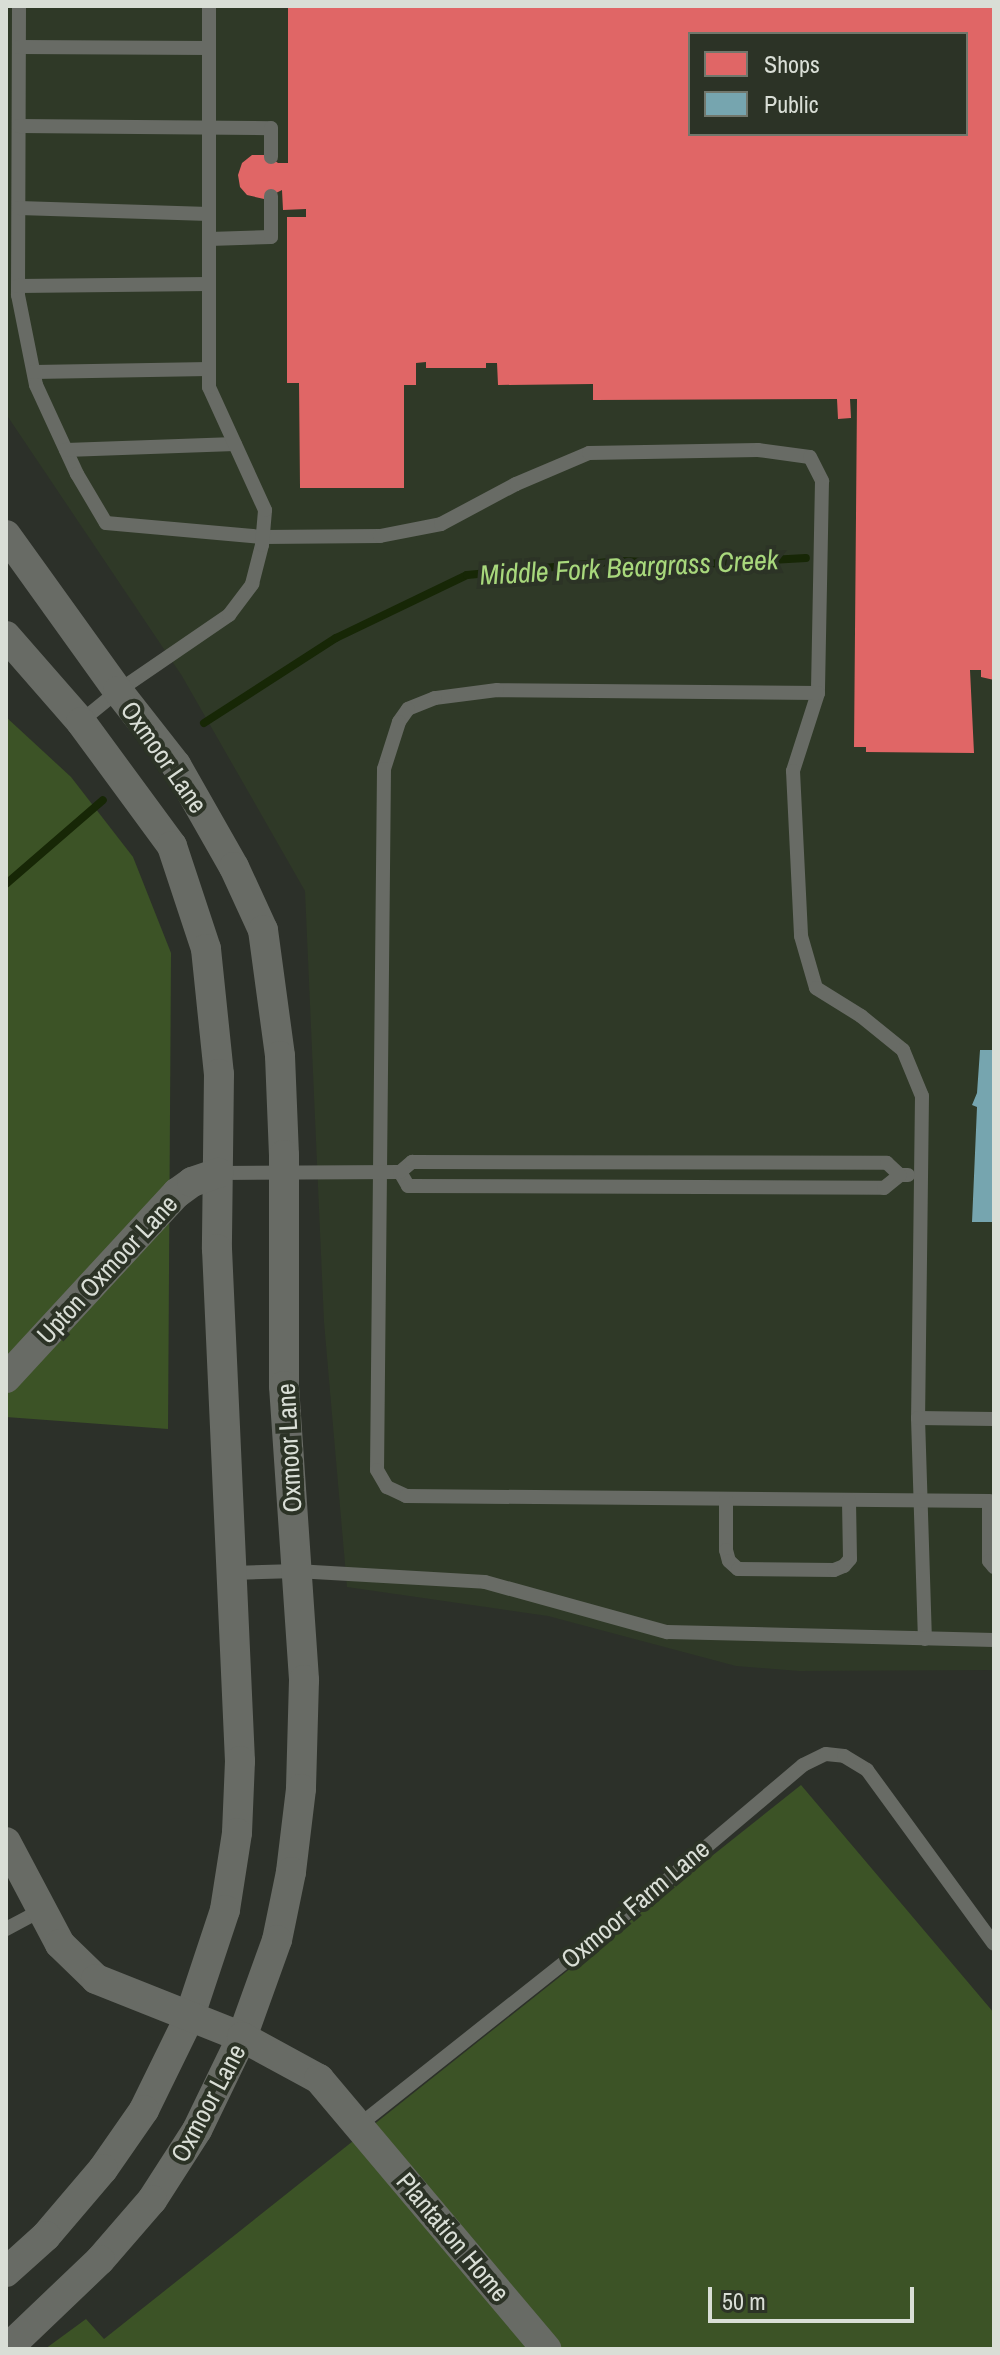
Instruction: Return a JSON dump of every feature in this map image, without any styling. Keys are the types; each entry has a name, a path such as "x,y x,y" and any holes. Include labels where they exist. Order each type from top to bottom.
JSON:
{"street":[{"name":"Oxmoor Lane","path":"6,535 118,691 176,765 234,867 263,930 280,1056 284,1173 284,1386 304,1680 297,1832 277,1940 242,2037 197,2130 152,2200 100,2260 7,2349"},
{"name":"Oxmoor Lane","path":"6,636 80,722 172,846 206,949 219,1074 217,1249 240,1761 237,1833 225,1910 189,2018 144,2110 103,2169 46,2236 6,2272"},
{"name":"Upton Oxmoor Lane","path":"6,1378 177,1193 218,1173"},
{"path":"6,1842 60,1944 96,1979 242,2037 319,2079 358,2126"},
{"name":"Plantation Home","path":"358,2126 546,2349"}],"lane":[{"path":"19,6 18,286 34,372 66,450 106,523 263,537 380,536 441,524 516,484 589,453 758,450 810,457 822,481 818,693 793,771 801,936 816,988 861,1016 903,1050 922,1096 918,1418 925,1639"},
{"path":"80,722 118,691 229,615 252,584 263,537 265,510 209,387 209,6"},
{"path":"19,47 209,48"},
{"path":"19,126 271,128 271,157"},
{"path":"209,239 271,237 271,196"},
{"path":"19,208 209,214"},
{"path":"18,286 209,284"},
{"path":"34,372 209,369"},
{"path":"66,450 235,444"},
{"path":"818,693 497,690 435,698 408,709 391,738 384,769 377,1470 387,1487 406,1496 989,1501 989,1561 994,1567"},
{"path":"218,1173 400,1172 412,1162 887,1163 900,1175"},
{"path":"400,1172 408,1186 884,1188 900,1175 921,1175"},
{"path":"918,1418 994,1419"},
{"path":"726,1499 726,1550 729,1561 738,1569 834,1570 850,1559 849,1500"},
{"path":"232,1573 296,1571 485,1582 667,1632 994,1640"},
{"name":"Oxmoor Farm Lane","path":"358,2126 641,1902 803,1765 826,1754 844,1756 867,1770 994,1944"},
{"path":"6,1929 40,1911"}],"shaded area":[{"path":"6,6 994,6 994,1670 799,1671 736,1666 548,1616 347,1587 324,1322 305,891 182,676 6,414"}],"green space":[{"path":"6,717 71,777 133,857 171,953 168,1429 6,1417"},
{"path":"801,1785 994,2013 994,2349 45,2349 86,2319 104,2339"}],"building: Shops":[{"path":"288,6 994,6 994,680 981,677 981,670 970,670 974,753 866,752 866,747 854,747 857,399 850,399 851,418 838,419 837,399 593,400 593,384 498,385 497,363 486,363 486,368 426,368 426,362 416,363 416,385 404,385 404,488 300,488 299,383 287,383 287,217 306,217 306,209 283,210 282,190 264,199 247,195 240,187 238,175 242,163 252,155 267,155 278,163 288,163"}],"building: Public":[{"path":"980,1050 994,1050 994,1222 972,1222 977,1107 972,1105 977,1093"}],"waterway":[{"name":"Middle Fork Beargrass Creek","path":"204,723 336,638 467,575 620,561 705,564 806,558"},
{"name":"Middle Fork Beargrass Creek","path":"6,884 103,800"}]}
